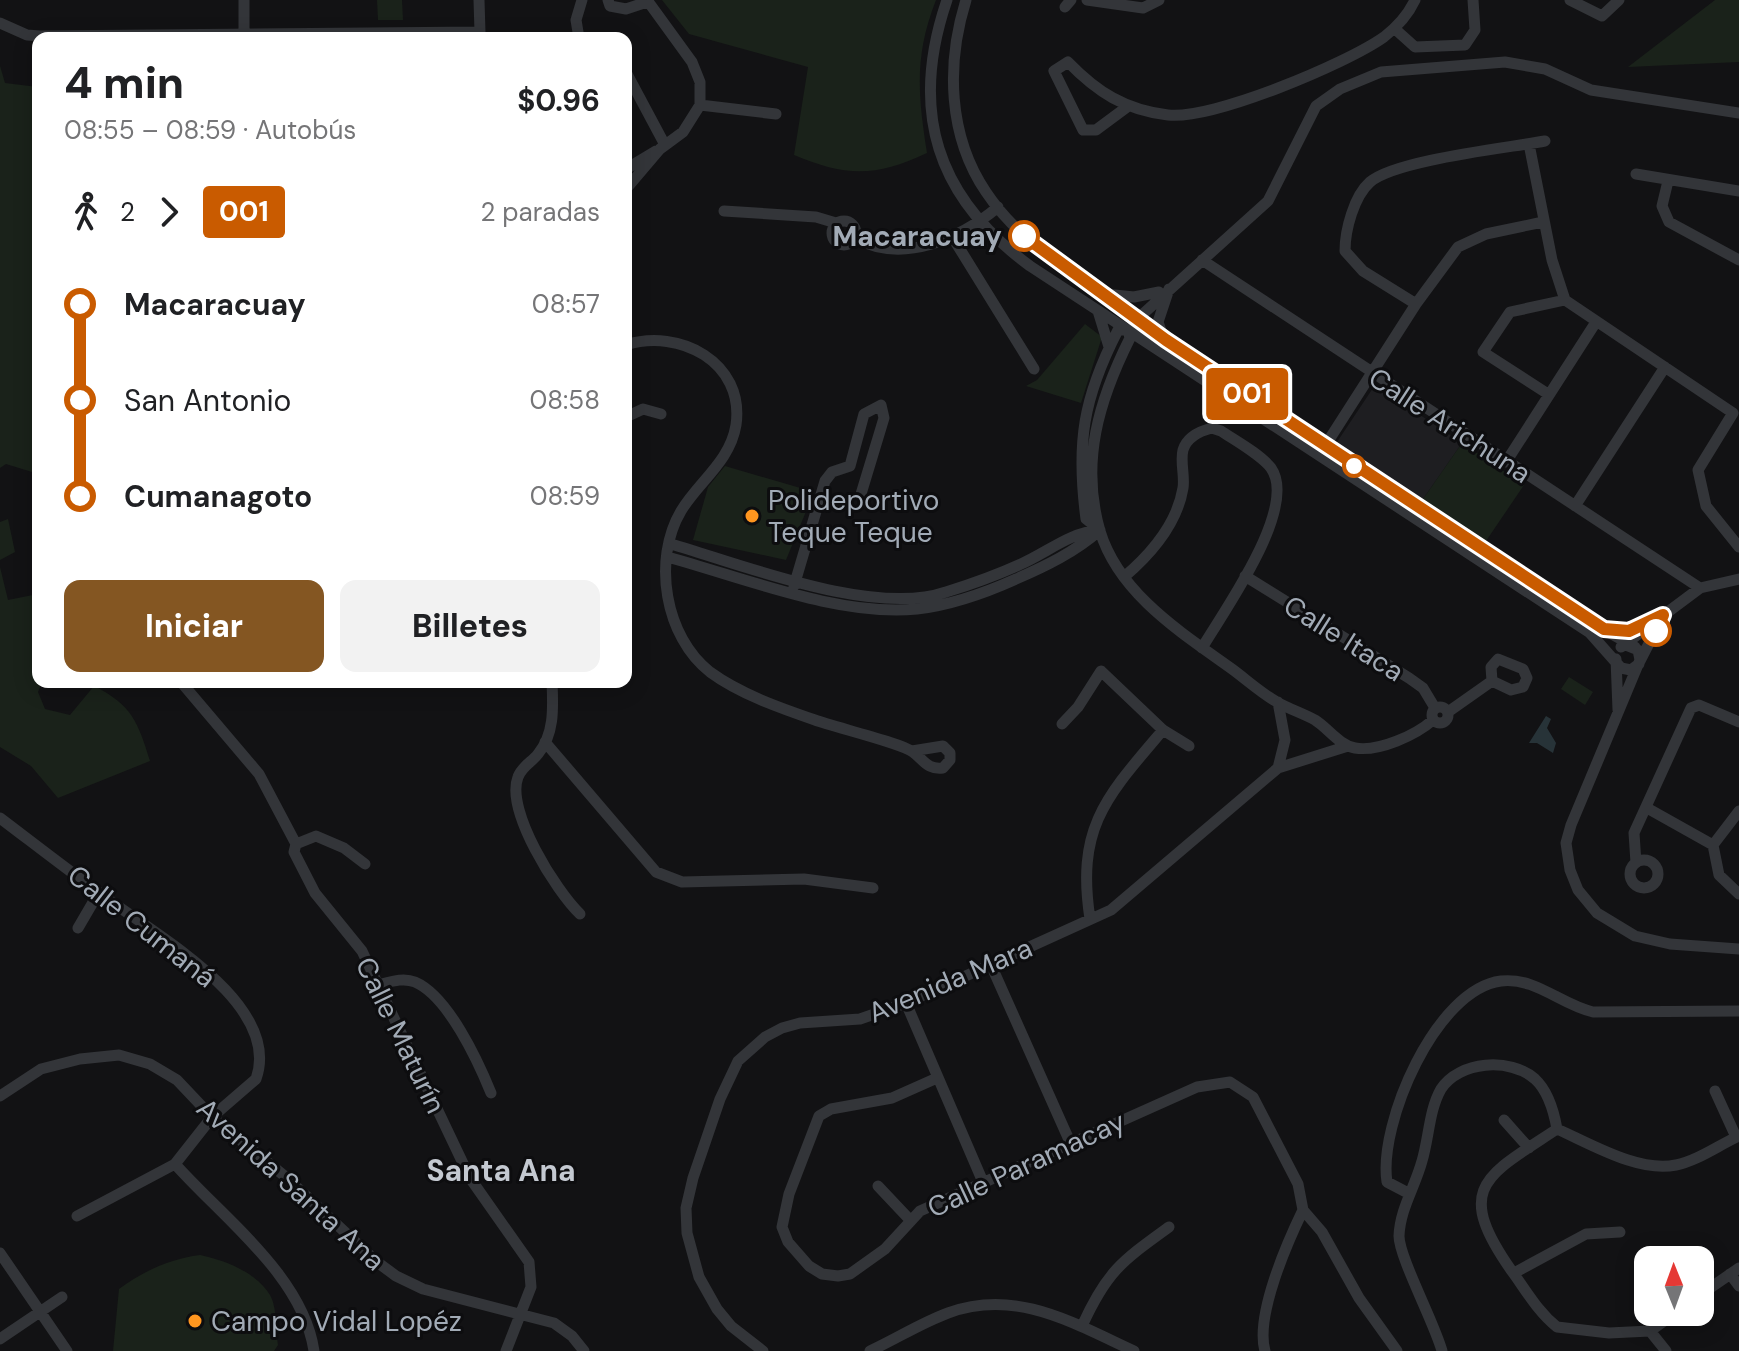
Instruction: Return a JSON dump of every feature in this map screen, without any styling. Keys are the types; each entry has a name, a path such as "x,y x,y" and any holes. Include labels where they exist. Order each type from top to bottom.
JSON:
{"street":[{"path":"244,0 244,32"},
{"path":"479,0 480,32"},
{"path":"578,32 576,20 582,0"},
{"path":"608,0 610,6 619,9 647,1 692,62 700,82 700,105 683,132 632,163"},
{"path":"947,0 930,69 934,136 950,177 979,223 1022,260 1098,311 1590,633 1626,670 1639,664"},
{"path":"966,0 955,50 955,106 966,154 998,207 1029,241 1166,340 1604,629 1640,657 1639,664"},
{"path":"1087,0 1143,8 1159,0"},
{"path":"1127,107 1096,130 1083,130 1054,71 1068,62 1092,86 1127,107 1171,116 1211,112 1243,102 1347,56 1395,29 1415,0"},
{"path":"1395,29 1415,47 1465,45 1475,30 1473,0"},
{"path":"1570,0 1602,16 1619,0"},
{"path":"0,23 32,35"},
{"path":"1128,330 1136,319 1268,201 1316,106 1340,89 1381,72 1505,62 1545,69 1591,90 1739,113"},
{"path":"632,84 662,147"},
{"path":"700,105 776,114"},
{"path":"1416,304 1363,271 1345,251 1348,229 1363,189 1389,170 1545,141"},
{"path":"1529,144 1543,222 1565,300 1736,412 1698,470 1706,506 1739,547"},
{"path":"632,182 662,147"},
{"path":"1636,174 1739,191"},
{"path":"1668,181 1662,206 1669,222 1739,260"},
{"path":"855,238 881,247 903,248 953,238 998,207"},
{"path":"724,211 816,217 836,223 851,223 855,238"},
{"path":"1325,446 1449,257 1469,239 1543,222"},
{"path":"836,223 831,235 838,244 850,244 855,238"},
{"path":"953,238 1034,369"},
{"name":"Calle Arichuna","path":"1202,260 1700,588"},
{"path":"1101,294 1145,297 1171,287"},
{"path":"1166,340 1158,322 1171,287"},
{"path":"1548,394 1483,352 1510,312 1565,300"},
{"path":"1098,311 1109,347"},
{"path":"1506,462 1596,322"},
{"path":"1100,530 1086,519 1080,446 1086,405 1109,347 1118,330 1128,330"},
{"path":"1128,330 1130,338 1097,416 1092,471 1100,530 1124,577 1154,611 1202,648 1278,702 1320,724 1348,746"},
{"path":"632,343 645,339 670,339 691,346 724,375 736,409 736,426 724,458 680,513 667,557 664,575 672,610 688,649 712,672 802,716 912,751"},
{"path":"1123,351 1150,343"},
{"path":"1575,506 1665,367"},
{"path":"794,586 825,481 832,472 850,466 864,414 881,405 884,418 861,494"},
{"path":"632,414 643,409 661,414"},
{"path":"1124,577 1157,545 1176,510 1183,487 1183,449 1190,438 1212,428 1235,440 1271,468 1278,487 1272,520 1245,576 1202,648"},
{"path":"667,557 794,586 896,597 941,594 1066,555 1100,530"},
{"path":"671,544 794,586"},
{"name":"Calle Itaca","path":"1245,576 1423,688 1434,714"},
{"path":"1618,710 1616,660 1627,646 1700,588 1739,579"},
{"path":"1604,629 1629,631 1663,615"},
{"path":"1663,615 1618,710 1567,836 1566,850 1575,884 1597,913 1635,936 1670,944 1739,949"},
{"path":"1062,724 1078,707 1101,671 1163,730 1189,746"},
{"path":"1278,768 1348,746 1373,747 1390,743 1443,707 1448,712 1492,681"},
{"name":"Calle Maturín","path":"186,688 259,774 296,844 294,852 315,893 362,951 470,1178 529,1262 531,1287 506,1351"},
{"path":"552,688 553,716 545,742 520,771 514,800 564,898 580,914"},
{"path":"1278,702 1285,740 1278,768"},
{"path":"1636,863 1634,833 1691,708 1699,705 1739,722"},
{"path":"1090,919 1086,870 1090,834 1106,802 1163,730"},
{"path":"545,742 656,872 669,879 682,882 804,879 873,888"},
{"name":"Avenida Mara","path":"763,1351 731,1326 717,1309 699,1277 687,1233 686,1208 693,1178 724,1088 738,1061 765,1037 782,1028 800,1023 860,1019 906,1003 1111,910 1278,768"},
{"path":"1647,808 1713,845"},
{"path":"1739,811 1713,845 1719,875 1739,894"},
{"name":"Calle Cumaná","path":"0,818 216,979 256,1033 260,1058 256,1079 212,1117 175,1164 77,1216"},
{"path":"296,844 316,836 344,848 365,864"},
{"path":"78,928 99,892"},
{"path":"991,965 1070,1142"},
{"path":"378,985 402,979 413,981 428,990 473,1053 491,1093"},
{"path":"1410,1194 1387,1182 1385,1170 1398,1108 1431,1039 1459,1003 1473,991 1495,982 1522,981 1578,1009 1593,1012 1739,1011"},
{"path":"906,1003 983,1182"},
{"name":"Avenida Santa Ana","path":"0,1096 41,1069 80,1059 119,1055 150,1064 177,1080 212,1117 287,1178 396,1276 423,1289 554,1323 584,1351"},
{"path":"1442,1351 1399,1242 1401,1217 1441,1090 1454,1076 1472,1067 1494,1065 1534,1079 1548,1097 1557,1129"},
{"name":"Calle Paramacay","path":"937,1078 892,1098 831,1109 819,1116 789,1194 782,1227 788,1242 809,1266 822,1274 850,1274 866,1263 920,1211 1197,1087 1230,1082 1248,1091 1260,1106 1298,1184 1303,1210 1322,1232 1359,1298 1397,1351"},
{"path":"1557,1129 1647,1166 1680,1164 1738,1137 1715,1091"},
{"path":"1504,1120 1529,1148"},
{"path":"1557,1129 1494,1171 1483,1190 1480,1209 1496,1248 1545,1317 1557,1327 1609,1333 1650,1331 1657,1326"},
{"path":"175,1164 271,1264 290,1289 304,1315 314,1351"},
{"path":"878,1186 911,1221"},
{"path":"1265,1351 1269,1305 1285,1248 1303,1210"},
{"path":"1082,1326 1116,1266 1169,1227"},
{"path":"1514,1273 1586,1234 1620,1232"},
{"path":"0,1253 67,1351"},
{"path":"1714,1285 1735,1271 1739,1286"},
{"path":"0,1339 62,1297"},
{"path":"870,1351 936,1318 983,1304 1028,1306 1082,1326 1134,1351"},
{"path":"1650,1331 1666,1351"}],"shaded area":[{"path":"377,0 402,0 403,20 378,20"},
{"path":"662,0 936,0 921,58 922,112 927,153 892,167 861,171 830,167 794,155 808,67 689,34"},
{"path":"1715,0 1739,0 1739,62 1628,67"},
{"path":"0,66 5,83 32,86 32,472 6,464 0,468"},
{"path":"1085,324 1102,337 1081,403 1026,386 1037,380"},
{"path":"1375,385 1462,443 1421,502 1335,445"},
{"path":"1462,443 1524,485 1484,544 1421,502"},
{"name":"Polideportivo Teque Teque","path":"725,466 814,492 786,560 693,540 708,487"},
{"path":"8,519 15,552 0,560 0,522"},
{"path":"0,567 8,600 32,595 32,688 40,688 38,692 45,709 70,715 92,688 98,688 117,700 132,716 150,761 58,798 31,766 0,747"},
{"path":"1569,677 1593,692 1585,705 1561,689"},
{"path":"1546,716 1551,719 1547,728 1556,743 1553,753 1537,743 1529,743"},
{"name":"Campo Vidal Lopéz","path":"200,1255 239,1268 264,1287 275,1312 278,1345 274,1351 113,1351 119,1289 157,1267"}],"bus line":[{"name":"001","path":"1024,236 1166,340 1604,629 1629,631 1663,615 1656,631"}],"place":[{"name":"Macaracuay","path":"1024,236"},
{"name":"Polideportivo Teque Teque","path":"752,516"},
{"name":"Campo Vidal Lopéz","path":"195,1321"}],"district":[{"name":"Santa Ana","path":"501,1171"}]}
